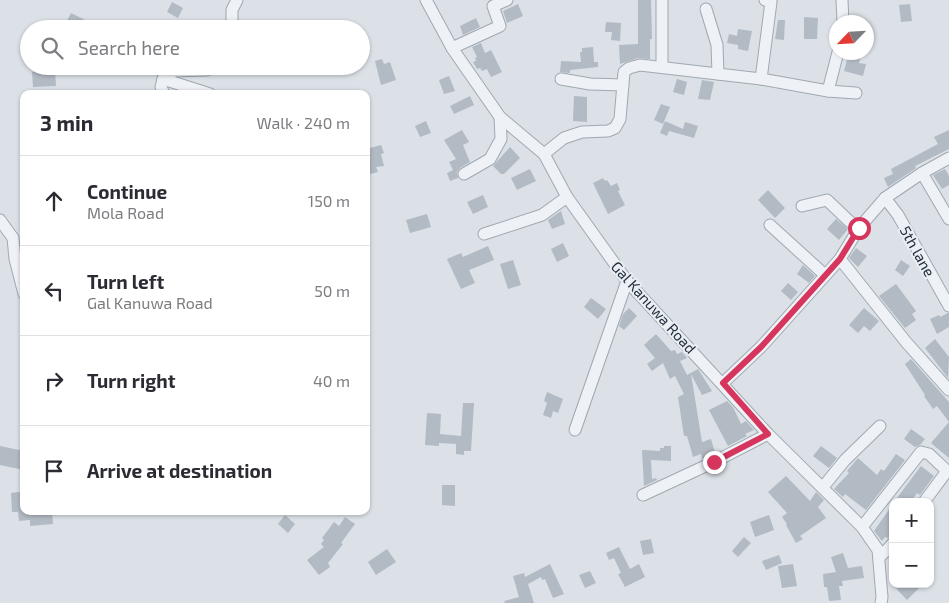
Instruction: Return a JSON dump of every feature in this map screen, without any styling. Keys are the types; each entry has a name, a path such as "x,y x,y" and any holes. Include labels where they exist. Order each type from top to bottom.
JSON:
{"street":[{"path":"232,20 232,10 237,0"},
{"name":"Gal Kanuwa Road","path":"426,0 452,48 500,117 544,154 567,197 627,281 768,434 862,527 878,550 881,603"},
{"path":"452,48 500,26 493,6 507,0"},
{"path":"662,0 662,67"},
{"path":"761,79 771,2 765,0"},
{"path":"842,0 843,15"},
{"path":"706,9 717,45 718,74"},
{"path":"828,91 836,60"},
{"path":"544,154 564,138 572,135 582,132 608,131 615,128 620,119 624,72 629,68 640,65 761,79 828,91 856,93"},
{"path":"162,90 163,79 168,75"},
{"path":"163,79 197,90"},
{"path":"561,79 590,84 623,85"},
{"path":"464,174 490,159 501,139 500,117"},
{"path":"723,383 761,347 840,259 859,228 885,198 922,173 949,158"},
{"path":"922,173 949,219"},
{"path":"484,234 542,215 567,197"},
{"name":"5th lane","path":"885,198 898,215 949,306"},
{"path":"802,206 827,200 849,222 859,228"},
{"path":"0,220 13,238 19,255"},
{"path":"770,226 825,275"},
{"path":"840,259 906,342 949,390"},
{"path":"575,430 627,281"},
{"path":"823,487 845,460 880,426"},
{"path":"643,495 768,434"},
{"path":"862,527 922,452 929,454 947,471 927,498"},
{"path":"879,557 889,548"}],"building":[{"path":"638,0 651,0 652,39 650,39 650,59 638,58 620,64 619,45 638,44"},
{"path":"172,2 183,8 178,18 167,12"},
{"path":"518,4 523,16 507,23 503,11"},
{"path":"910,4 912,21 901,22 899,5"},
{"path":"71,13 85,20 68,20"},
{"path":"804,17 818,18 817,39 804,39"},
{"path":"476,18 480,27 463,35 460,26"},
{"path":"778,20 785,20 784,40 775,39"},
{"path":"606,22 621,23 620,41 611,40 612,32 605,32"},
{"path":"738,29 752,31 748,51 738,49 738,45 727,43 729,34 737,36"},
{"path":"481,43 485,53 491,50 502,72 491,77 487,69 482,71 480,68 477,69 473,62 476,61 475,58 477,57 472,47"},
{"path":"593,47 594,62 598,62 598,67 570,70 570,73 560,72 561,61 581,62 580,52 582,52 582,48"},
{"path":"382,59 384,64 390,62 396,80 381,85 375,61"},
{"path":"847,60 860,60 859,63 866,64 863,76 844,71"},
{"path":"32,75 55,75 56,86 33,87"},
{"path":"449,76 455,91 444,94 439,80"},
{"path":"677,79 687,82 684,95 673,92"},
{"path":"702,80 714,82 710,100 698,99"},
{"path":"470,96 474,105 454,114 450,106"},
{"path":"574,96 587,97 587,122 573,121"},
{"path":"661,104 670,107 663,124 654,120"},
{"path":"426,121 431,133 420,137 415,126"},
{"path":"665,121 683,129 685,122 698,126 694,138 669,131 667,136 660,133"},
{"path":"462,130 469,142 463,145 470,162 457,172 458,178 450,181 447,173 453,170 449,162 456,159 444,140"},
{"path":"949,130 949,149 915,166 916,168 888,187 884,178 893,174 891,169 938,144 934,137"},
{"path":"381,145 384,153 381,154 384,166 376,167 378,172 370,174 370,148"},
{"path":"510,147 520,158 504,174 501,174 493,166"},
{"path":"530,169 536,181 517,190 511,178"},
{"path":"945,169 949,176 949,185 942,189 933,175"},
{"path":"603,178 611,186 617,183 620,190 618,191 625,205 608,214 593,183"},
{"path":"768,190 785,208 775,218 758,200"},
{"path":"483,195 488,207 473,214 467,202"},
{"path":"561,211 565,224 552,229 548,220"},
{"path":"427,214 431,227 410,233 406,220"},
{"path":"836,219 848,229 839,240 827,229"},
{"path":"563,243 569,256 557,262 551,249"},
{"path":"488,246 494,260 469,270 475,283 461,289 447,259 461,253 463,257"},
{"path":"856,248 867,256 858,267 849,258"},
{"path":"513,260 521,285 508,289 500,264"},
{"path":"901,260 910,266 903,276 895,270"},
{"path":"803,265 815,276 809,283 797,274"},
{"path":"788,283 798,292 791,300 781,291"},
{"path":"896,284 916,311 912,314 916,320 905,328 879,296"},
{"path":"591,298 606,309 598,319 584,307"},
{"path":"629,308 637,316 624,330 619,326 623,314"},
{"path":"864,308 879,321 870,331 864,326 858,333 849,325"},
{"path":"948,313 949,327 937,334 930,319"},
{"path":"656,334 671,351 675,350 677,354 682,352 687,358 680,361 687,375 698,369 712,391 702,395 691,374 702,442 711,439 715,453 702,459 701,454 693,457 687,436 684,436 678,397 684,394 675,376 670,379 663,363 652,371 647,364 655,358 644,345"},
{"path":"935,339 949,357 948,378 925,348"},
{"path":"911,359 949,402 949,422 937,406 933,409 924,396 905,364"},
{"path":"547,392 563,399 558,413 553,411 551,418 543,415 547,403 544,401"},
{"path":"727,401 733,407 741,424 746,421 754,430 728,446 709,410"},
{"path":"463,403 474,403 471,451 464,451 464,455 456,454 456,444 439,443 439,446 425,445 427,413 441,414 440,434 461,436"},
{"path":"949,422 949,458 931,443"},
{"path":"911,429 925,439 920,445 915,447 904,439"},
{"path":"0,446 20,450 20,469 0,465"},
{"path":"664,446 671,446 671,461 651,460 652,479 656,478 657,480 644,486 642,450 660,451 660,448 664,448"},
{"path":"821,446 837,458 829,468 813,456"},
{"path":"896,454 905,460 866,510 845,494 843,497 834,489 849,473 847,471 858,458 877,475 881,469 884,471"},
{"path":"921,466 934,476 920,495 917,493 914,498 897,498"},
{"path":"786,476 810,501 816,492 824,500 818,507 826,518 800,536 803,539 796,543 782,517 787,513 768,492"},
{"path":"442,485 455,485 455,506 442,505"},
{"path":"20,492 20,515 52,515 53,524 30,526 30,520 19,521 18,512 12,512 11,493"},
{"path":"889,510 889,537 885,537 882,541 874,531"},
{"path":"285,515 295,524 288,533 278,524"},
{"path":"769,515 774,530 755,537 750,522"},
{"path":"345,517 355,524 341,543 343,544 328,563 330,567 319,575 307,560 324,547 321,544 324,540 322,538 334,522 339,526"},
{"path":"744,537 751,543 738,557 732,551"},
{"path":"651,539 654,553 643,555 640,541"},
{"path":"619,547 630,569 639,564 645,577 625,587 618,574 621,573 614,558 609,560 606,553"},
{"path":"387,549 396,562 376,575 368,562"},
{"path":"843,553 848,568 862,566 864,578 842,581 843,586 839,586 841,600 829,601 827,587 824,587 823,574 836,572 831,557"},
{"path":"779,555 782,563 766,570 762,561"},
{"path":"550,564 564,594 553,598 545,579 542,580 541,577 528,584 534,603 505,603 504,601 519,597 513,576 524,573 525,577"},
{"path":"793,564 797,586 782,588 778,566"},
{"path":"590,571 596,583 585,588 579,575"},
{"path":"896,588 919,588 907,600"}],"route":[{"path":"714,462 768,434 723,383 761,347 840,259 859,228"}]}
